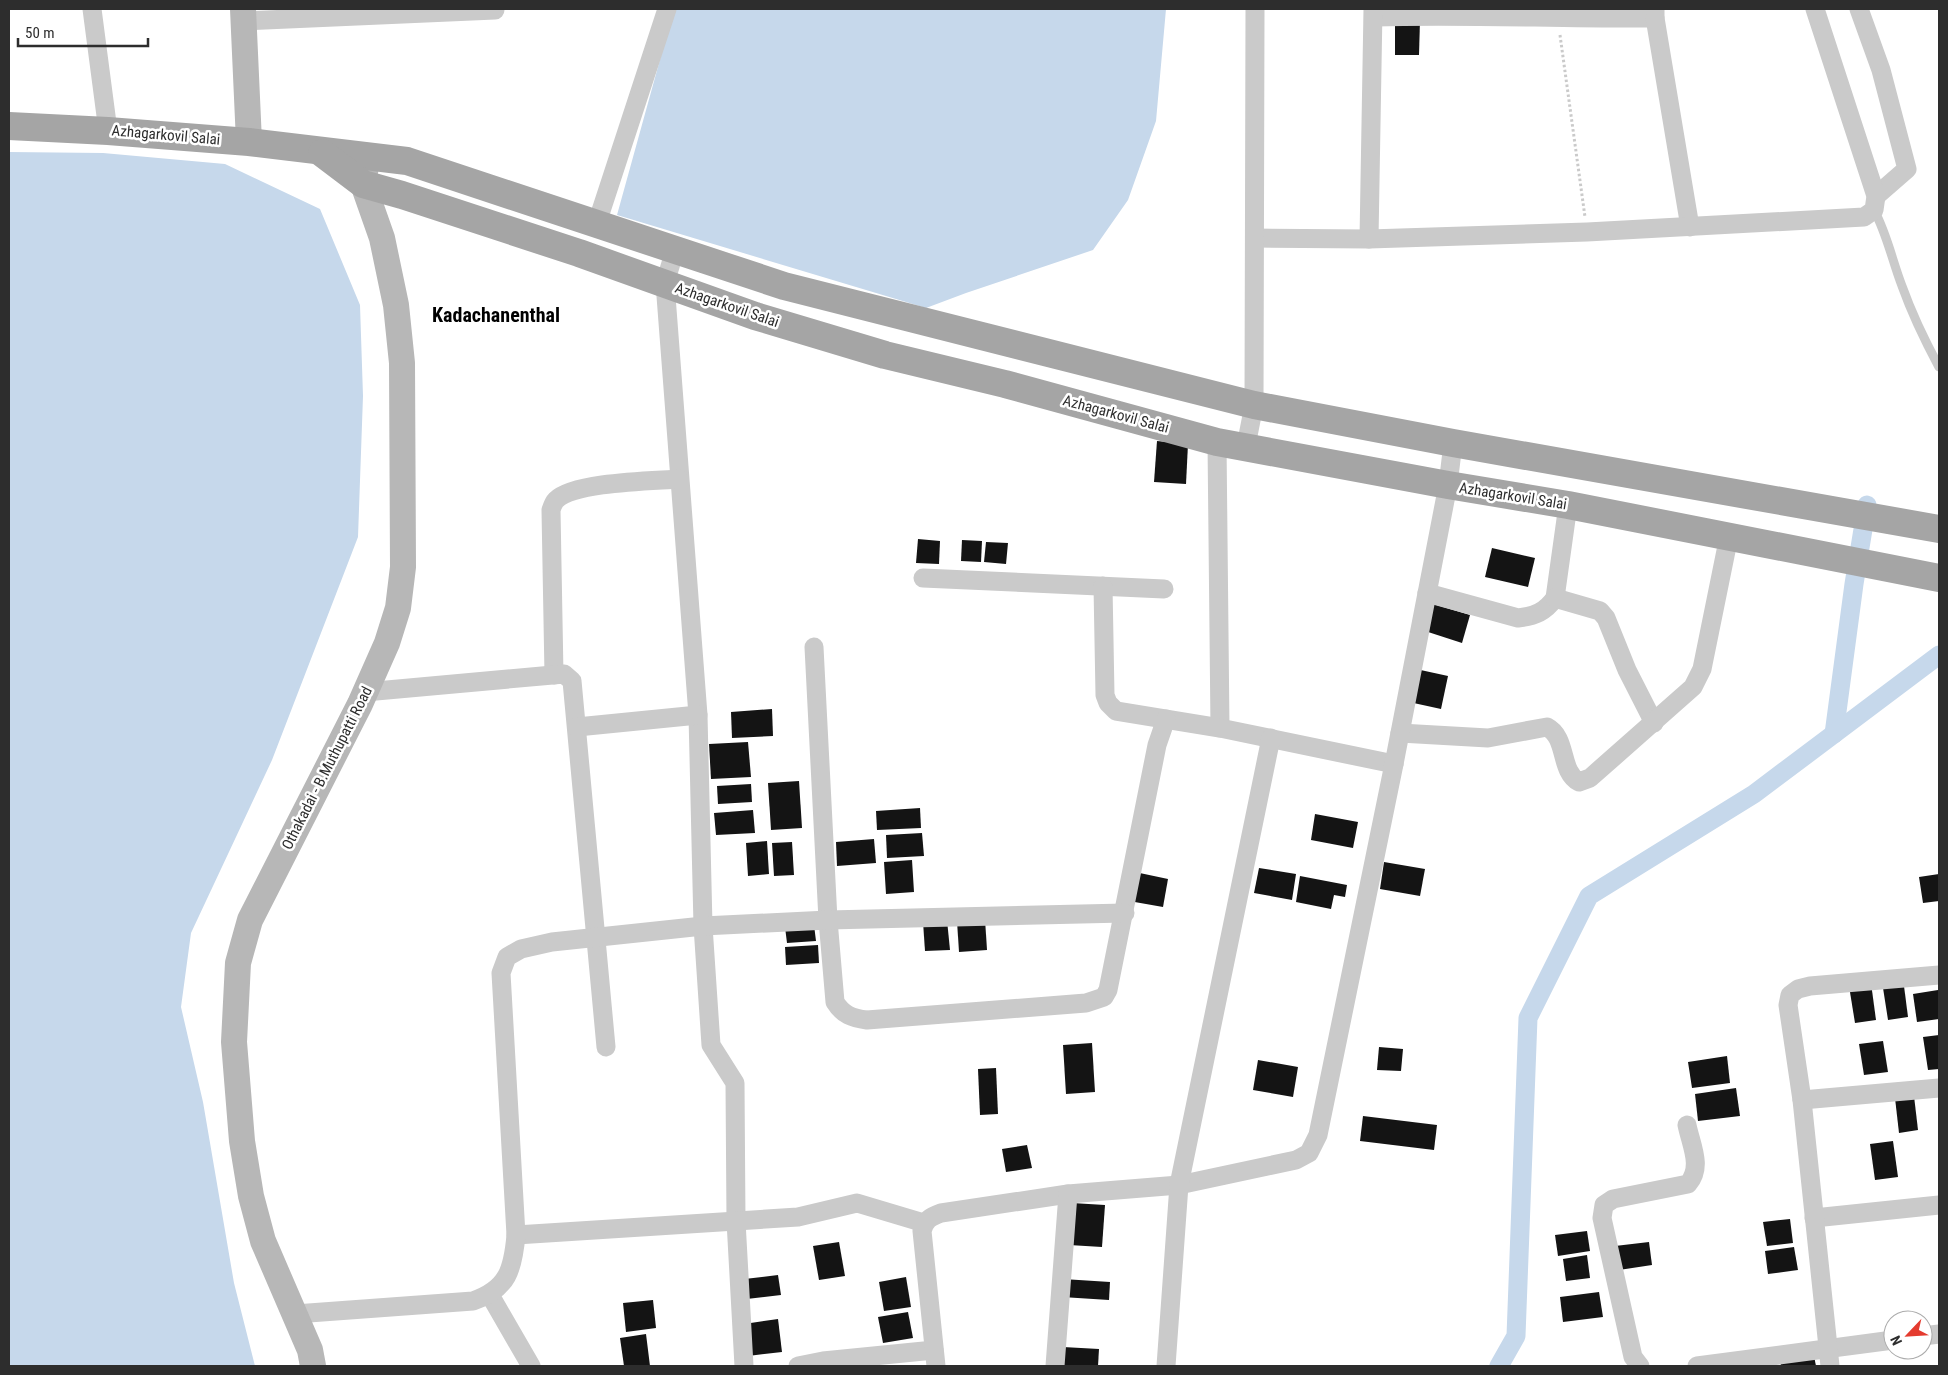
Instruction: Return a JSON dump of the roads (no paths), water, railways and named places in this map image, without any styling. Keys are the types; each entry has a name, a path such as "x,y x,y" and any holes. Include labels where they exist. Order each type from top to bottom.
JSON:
{"main road":[{"path":"244,15 249,142"},
{"name":"Azhagarkovil Salai","path":"9,126 108,131 249,142 322,153 407,161 784,286 1254,405 1452,443 1939,529"},
{"name":"Azhagarkovil Salai","path":"322,153 364,184 665,283 755,316 885,355 1005,384 1217,442 1448,485 1568,505 1860,562 1938,572"},
{"name":"Othakadai - B.Muthupatti Road","path":"313,1366 310,1350 264,1241 251,1196 242,1141 234,1042 238,963 250,920 365,692 387,643 398,608 402,567 403,506 402,363 396,305 382,238 364,184 367,157"}],"street":[{"path":"92,9 108,131"},
{"path":"597,223 668,9"},
{"path":"1246,446 1254,405 1254,9"},
{"path":"1815,9 1875,203"},
{"path":"1255,238 1369,239 1587,232 1864,217 1906,169 1881,70 1859,9"},
{"path":"244,15 495,10"},
{"path":"1369,239 1373,13 1655,13 1690,226"},
{"path":"675,250 665,283 678,478 698,714 703,926 711,1045 735,1083 736,1221 744,1366"},
{"path":"1217,442 1220,728"},
{"path":"798,1366 935,1358 922,1231 924,1223 930,1217 940,1213 1068,1194 1179,1185 1296,1160 1309,1153 1318,1135 1394,764 1448,485 1452,443"},
{"path":"554,675 551,510 556,500 567,493 589,487 678,478"},
{"path":"1427,593 1518,618 1532,616 1547,609 1555,598 1568,505"},
{"path":"1400,733 1488,738 1547,727 1557,736 1568,768 1575,779 1579,782 1590,778 1693,687 1702,669 1729,536"},
{"path":"923,578 1164,589"},
{"path":"1103,586 1105,695 1108,703 1116,711 1220,728 1394,764"},
{"path":"1555,598 1600,611 1606,618 1627,670 1654,723"},
{"path":"814,647 828,920 835,1002 840,1010 851,1018 867,1020 1095,1001 1104,997 1108,990 1157,745 1166,719"},
{"path":"365,692 564,674 572,681 606,1047"},
{"path":"577,727 698,714"},
{"path":"1166,1366 1179,1185 1271,738"},
{"path":"295,1314 473,1301 490,1295 507,1278 514,1260 516,1235 502,973 507,957 522,949 552,942 703,926 828,920 1124,913"},
{"path":"1829,1357 1802,1100 1788,1005 1790,995 1798,989 1810,986 1939,975"},
{"path":"1802,1100 1939,1088"},
{"path":"1640,1366 1633,1357 1602,1218 1604,1205 1613,1199 1688,1184 1694,1177 1697,1167 1687,1125"},
{"path":"1055,1366 1068,1194"},
{"path":"516,1235 798,1217 857,1203 924,1223"},
{"path":"1814,1218 1939,1205"},
{"path":"490,1295 531,1366"},
{"path":"1698,1366 1829,1357 1883,1343"}],"lane":[{"path":"1875,203 1901,286 1921,333 1939,367"}],"water":[{"path":"674,9 1166,9 1156,121 1128,200 1093,250 926,308 617,215"},
{"path":"9,152 103,153 225,164 320,209 360,305 363,396 358,537 272,760 191,933 181,1007 203,1102 234,1283 255,1366 9,1366"}],"waterway":[{"path":"1834,734 1854,584 1867,505"},
{"path":"1499,1366 1516,1336 1528,1018 1589,896 1754,794 1939,655"}],"district":[{"name":"Kadachanenthal","path":"496,315"}]}
